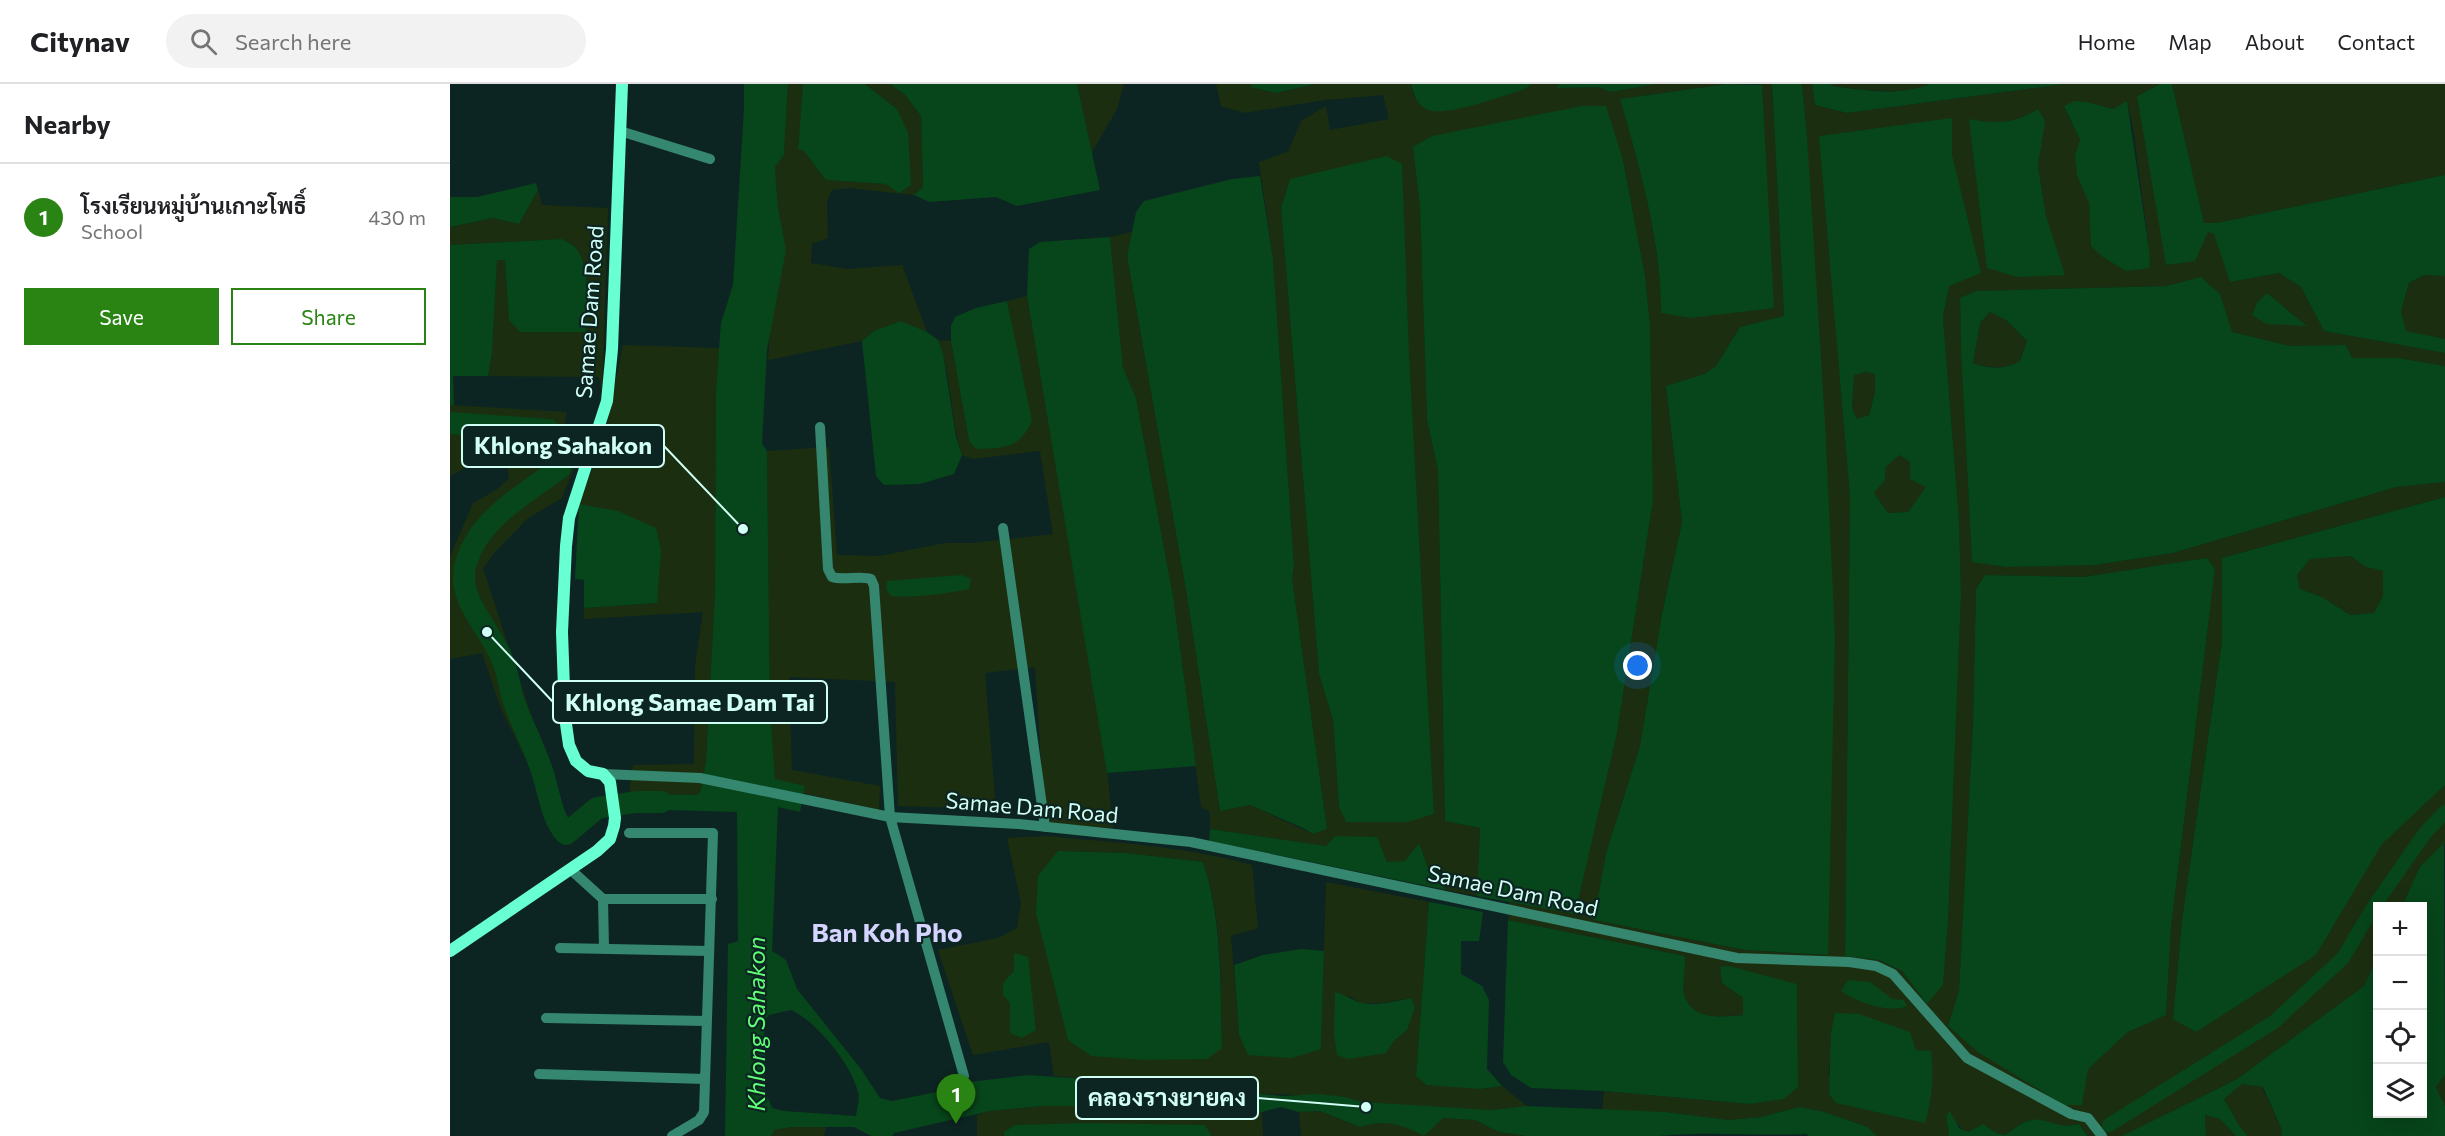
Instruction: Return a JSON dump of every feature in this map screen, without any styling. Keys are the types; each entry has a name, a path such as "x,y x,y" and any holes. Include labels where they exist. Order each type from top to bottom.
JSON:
{"street":[{"name":"Samae Dam Road","path":"622,84 609,386 607,401 577,487 569,518 566,546 562,632 565,717 569,745 576,761 588,771 607,778 700,778 890,817 1045,827 1191,842 1737,958 1849,962 1876,966 1893,974 1967,1058 2071,1114 2088,1118 2102,1136"},
{"path":"620,131 710,159"},
{"path":"820,427 828,569 831,578 840,580 863,577 871,579 874,586 890,817 964,1076"},
{"path":"1004,528 1045,827"},
{"path":"450,951 597,852 610,839 615,818 607,778"},
{"path":"629,833 713,833 704,1112 699,1120 672,1136"},
{"path":"570,869 603,898 712,899"},
{"path":"603,898 603,948"},
{"path":"560,948 708,951"},
{"path":"546,1018 706,1021"},
{"path":"539,1074 705,1079"}],"shaded area":[{"path":"788,84 803,84 798,149 803,150 826,180 886,184 897,109 865,84 890,84 905,95 921,116 923,187 914,195 849,188 832,190 827,202 828,238 812,244 811,263 847,269 902,265 927,332 900,322 874,331 862,341 768,360 778,208 775,167 784,155"},
{"path":"1077,84 1124,84 1117,109 1091,154"},
{"path":"1216,84 1251,84 1251,86 1276,93 1315,84 1411,84 1414,97 1525,89 1532,84 1559,84 1557,88 1598,87 1611,92 1656,84 1727,84 1620,99 1648,205 1657,259 1661,313 1762,85 1755,84 1772,84 1784,317 1740,327 1716,366 1704,374 1666,386 1682,522 1662,614 1640,746 1606,853 1594,920 1745,950 1827,955 1807,136 1802,84 1812,84 1815,105 1847,113 2065,84 2160,84 2137,96 2208,232 2215,234 2230,282 2279,273 2301,287 2324,331 2445,353 2445,366 2398,358 2352,358 2346,345 2290,346 2231,332 2220,294 2201,277 2166,286 1976,291 1960,298 1972,561 2006,567 2095,565 2173,553 2396,487 2445,482 2445,497 2222,558 2222,641 2182,920 2173,1019 2316,955 2382,843 2445,785 2445,844 2420,867 2404,902 2373,902 2373,966 2364,986 2237,1079 2122,1136 2089,1136 2079,1124 2059,1125 2036,1120 2027,1121 2006,1135 1996,1133 1983,1124 1968,1132 1946,1116 1948,1136 1877,1136 1868,1127 1821,1111 1799,1107 1761,1117 1729,1120 1666,1112 1602,1111 1604,1091 1750,1104 1784,1099 1798,1087 1797,984 1720,967 1722,983 1743,998 1743,1015 1708,1015 1693,1009 1684,994 1685,956 1508,920 1509,902 1575,913 1617,733 1653,500 1650,323 1645,276 1623,160 1413,147 1420,208 1427,420 1438,470 1445,821 1480,828 1477,896 1446,890 1428,868 1419,843 1405,862 1387,862 1326,846 1210,829 1210,812 1201,807 1173,596 1136,398 1123,369 1110,237 1132,232 1127,256 1187,596 1220,811 1250,805 1313,834 1327,829 1292,578 1294,566 1273,259 1259,162 1288,152 1301,121 1326,106 1330,130 1389,119 1383,95 1325,100 1244,113 1221,106","holes":["2087,102 2113,109 2127,102 2133,127 2150,256 2149,268 2091,246 2089,203 2078,174 2076,161 2080,140 2064,107","2038,109 2044,121 2038,166 2046,216 2064,275 1969,120 2005,122","1952,119 1949,286 1943,317 1959,519 1961,595 1948,922 1943,985 1927,1004 1902,971 1879,960 1845,955 1850,497 1820,136","1401,164 1434,813 1372,822 1346,822 1339,807 1333,720 1319,674 1281,208 1290,179","2267,293 2306,325 2295,324","2207,558 2215,569 2171,927 2166,1015 2128,1032 2088,1069 2081,1105 1948,1027 1959,992 1973,722 1976,589 1985,575 2083,577","1869,982 1892,1000 1904,1000 1874,1005","1909,1032 1916,1050 1930,1051 1932,1065 1929,1109 1828,1074 1831,1055"]},
{"path":"1831,84 1930,84 1911,92 1866,90 1832,86"},
{"path":"2172,84 2445,84 2445,175 2217,223 2204,223"},
{"path":"538,190 542,205 608,208 602,392 599,377 488,376 492,353 497,260 505,260 509,320 520,331 586,332 587,287 584,263 571,244 562,239 450,245 450,227 493,218 519,224"},
{"path":"2424,275 2445,276 2445,339 2406,332 2401,311 2409,283"},
{"path":"1027,296 1107,769 1113,828 1045,823 1035,667 985,673 996,809 898,806 895,682 789,677 792,770 880,786 879,810 803,793 804,786 775,780 770,708 767,451 829,447 837,555 880,556 945,543 973,543 1053,534 1040,451 973,459 962,455 946,368 938,340 951,341 969,441 1010,314 1007,301"},
{"path":"1990,312 2006,320 2027,341 2020,361 2009,366 1997,367 1973,363 1980,323"},
{"path":"623,345 719,348 716,391 715,593 706,761 698,795 629,794 633,765 694,764 695,666 703,612 584,619 584,608 657,603 579,504 604,439"},
{"path":"1866,372 1875,374 1875,392 1869,415 1857,419 1852,407 1854,374"},
{"path":"450,405 567,412 562,439 583,444 562,498 528,518 483,568 565,820 549,823 527,761 501,709 482,653 450,659 450,557 473,503 498,489 509,478 507,461 481,459 450,476"},
{"path":"1899,455 1910,462 1927,487 1908,512 1888,513 1874,493 1885,480 1886,467"},
{"path":"2350,556 2366,567 2383,571 2383,596 2374,613 2350,615 2322,597 2300,589 2297,575 2310,559"},
{"path":"1046,836 1150,846 1201,853 1252,865 1258,928 1231,936 1239,1035 1321,1049 1326,882 1429,902 1416,1076 1480,1089 1502,1086 1527,1106 1493,1110 1427,1107 1362,1102 1345,1097 1250,1093 1188,1080 1164,1079 1143,1083 1054,1076 1049,1042 973,1055 938,950 998,938 1017,928 1021,903 1007,838","holes":["1058,851 1127,853 1203,862 1210,884 1218,930 1222,1048","1015,953 1031,996 1036,1029 1010,1033","1348,995 1360,1003 1381,1003 1411,998 1407,1030 1394,1041 1386,1053"]},
{"path":"2445,1075 2445,1106 2436,1087"},
{"path":"2242,1084 2262,1087 2282,1130 2281,1136 2248,1136 2240,1127 2224,1099"},
{"path":"1043,1106 1129,1106 1231,1114 1262,1112 1263,1136 1212,1136 1205,1125 1015,1125 1005,1132 1004,1136 977,1136 977,1115 990,1111"},
{"path":"1320,1111 1360,1127 1385,1123 1408,1128 1424,1135 1442,1118 1475,1120 1499,1132 1526,1136 1301,1136 1299,1112"},
{"path":"2205,1115 2220,1119 2236,1136 2206,1136"},
{"path":"792,1127 826,1127 824,1136 771,1136 774,1130"}],"water":[{"path":"744,84 788,84 784,155 775,167 778,208 786,250 767,350 762,444 767,451 770,708 775,779 805,786 800,812 778,807 772,951 786,960 797,989 861,1069 880,1098 892,1101 957,1088 969,1082 1028,1075 1143,1083 1164,1079 1188,1080 1250,1093 1283,1096 1318,1094 1345,1097 1362,1102 1493,1110 1527,1106 1666,1112 1729,1120 1761,1117 1799,1107 1821,1111 1868,1127 1877,1136 1713,1134 1526,1136 1499,1132 1475,1120 1443,1118 1424,1136 1408,1128 1392,1124 1377,1123 1360,1127 1320,1111 1299,1112 1281,1107 1262,1112 1231,1114 1129,1106 1043,1106 990,1111 894,1133 892,1136 871,1136 854,1127 792,1127 774,1130 771,1136 725,1136 728,944 738,941 737,812 631,809 629,794 698,795 706,761 715,593 716,391 721,323 733,285","holes":["791,1010 801,1016 832,1045 849,1069 859,1095 856,1116 784,1111 772,1108 765,1091 764,1022 769,1015"]},
{"path":"803,84 865,84 897,109 908,133 911,185 899,193 886,184 826,180 803,150 798,150"},
{"path":"890,84 1077,84 1100,190 1017,206 996,197 929,202 914,195 923,187 921,116 905,95"},
{"path":"1251,84 1315,84 1276,93 1251,87"},
{"path":"1411,84 1532,84 1525,89 1476,104 1449,111 1437,111 1429,110 1419,103"},
{"path":"1559,84 1656,84 1611,92 1598,87 1556,88"},
{"path":"1727,84 1762,85 1774,308 1690,318 1661,313 1657,259 1648,205 1620,99"},
{"path":"1772,84 1802,84 1807,136 1825,422 1835,636 1828,955 1745,950 1594,920 1606,853 1640,746 1662,614 1682,522 1666,386 1704,374 1716,366 1740,327 1784,316"},
{"path":"1812,84 1894,91 1930,84 2065,84 1847,113 1815,105"},
{"path":"2160,84 2172,84 2204,223 2217,223 2445,175 2445,276 2424,275 2409,283 2401,311 2406,331 2445,339 2445,353 2324,331 2301,287 2279,273 2230,282 2214,234 2208,232 2195,261 2166,265 2137,96"},
{"path":"2075,101 2113,109 2127,101 2150,256 2149,268 2126,271 2103,257 2091,246 2089,203 2077,175 2075,156 2080,140 2064,106"},
{"path":"1582,106 1606,106 1623,160 1645,276 1650,323 1653,500 1617,733 1575,914 1477,896 1480,828 1445,821 1438,470 1427,420 1420,208 1413,147 1432,136"},
{"path":"2038,109 2045,121 2038,166 2046,216 2065,275 2017,277 1987,268 1969,119 1987,122 2013,120"},
{"path":"1952,118 1952,155 1981,273 1949,286 1943,317 1959,519 1961,595 1948,922 1943,985 1927,1004 1902,971 1879,960 1845,956 1850,497 1819,136","holes":["1866,372 1875,374 1875,392 1869,415 1857,419 1852,407 1854,375","1899,455 1910,462 1910,479 1926,487 1908,512 1888,513 1874,493 1885,480 1886,467"]},
{"path":"1387,156 1402,164 1409,352 1434,814 1408,822 1346,822 1339,807 1333,720 1319,674 1281,208 1290,179"},
{"path":"1260,176 1273,259 1294,566 1292,578 1327,829 1313,834 1250,805 1220,811 1187,596 1127,256 1136,212 1144,201 1232,179"},
{"path":"536,183 538,190 519,224 493,218 450,227 450,197 477,197"},
{"path":"1110,237 1123,368 1136,398 1173,596 1196,766 1107,773 1027,296 1029,249 1040,242"},
{"path":"562,239 574,246 584,263 587,287 586,332 520,332 509,320 505,260 497,260 492,353 488,376 453,376 454,405 450,405 450,245"},
{"path":"2201,277 2220,294 2232,332 2290,346 2346,345 2352,358 2398,358 2445,366 2445,482 2396,487 2173,553 2095,565 2006,567 1972,562 1960,298 1976,291 2166,286","holes":["1990,312 2006,320 2027,341 2020,361 1997,368 1973,363 1980,323"]},
{"path":"2267,293 2307,326 2266,324 2252,315 2257,303"},
{"path":"1007,301 1032,421 1022,437 1010,445 976,449 969,441 951,341 951,326 955,317 976,308"},
{"path":"901,321 927,332 938,340 943,353 956,437 962,455 954,474 920,484 884,485 876,476 862,341 874,331"},
{"path":"2445,497 2445,785 2382,844 2316,955 2196,1032 2173,1019 2182,920 2222,641 2222,558","holes":["2350,556 2366,567 2383,571 2383,596 2374,613 2350,615 2322,597 2300,589 2297,575 2310,559"]},
{"path":"579,504 618,511 656,528 661,550 657,603 584,608 584,580 575,579"},
{"path":"2207,558 2215,569 2171,927 2166,1015 2128,1032 2088,1069 2082,1105 2064,1105 1978,1052 1948,1026 1959,991 1973,722 1976,589 1985,575 2083,577"},
{"path":"962,575 971,579 969,589 930,595 891,596 886,589 887,581"},
{"path":"1210,829 1326,846 1335,836 1377,837 1387,862 1405,861 1419,843 1428,868 1446,890 1209,841"},
{"path":"2444,843 2445,1075 2436,1087 2445,1106 2445,1136 2281,1136 2282,1130 2263,1087 2242,1084 2224,1099 2240,1127 2248,1136 2236,1136 2220,1119 2205,1115 2206,1136 2122,1136 2237,1079 2364,986 2373,966 2373,1118 2427,1118 2427,902 2404,902 2420,867"},
{"path":"1058,851 1127,853 1203,862 1217,931 1222,1048 1207,1059 1145,1060 1091,1056 1068,1040 1036,913 1038,876"},
{"path":"1429,902 1483,912 1479,941 1461,941 1461,974 1482,986 1489,1000 1487,1069 1502,1086 1480,1089 1427,1085 1416,1076"},
{"path":"1508,920 1685,956 1684,994 1694,1009 1708,1015 1743,1015 1743,998 1722,983 1720,967 1729,966 1797,984 1798,1087 1784,1099 1750,1104 1604,1091 1531,1088 1511,1075 1503,1062"},
{"path":"1301,949 1324,951 1321,1049 1292,1058 1248,1055 1239,1035 1234,965 1263,955"},
{"path":"1014,953 1028,957 1036,1030 1022,1038 1010,1033 1010,1003 1003,995 1003,983 1014,971"},
{"path":"1848,980 1870,982 1892,999 1904,1000 1907,1006 1882,1008 1856,999 1841,991"},
{"path":"1335,992 1368,1004 1411,998 1415,1007 1407,1030 1394,1041 1386,1053 1348,1059 1337,1055 1334,1034"},
{"path":"1835,1013 1859,1014 1910,1032 1916,1050 1931,1051 1932,1087 1925,1123 1836,1103 1829,1094 1831,1033"},
{"path":"1950,1111 1959,1128 1968,1132 1983,1124 1996,1133 2006,1135 2028,1121 2044,1120 2059,1125 2079,1124 2088,1136 1948,1136 1946,1116"},
{"path":"1088,1123 1205,1125 1212,1136 1004,1136 1004,1132 1015,1125"}],"waterway":[{"path":"450,423 548,430 556,448 560,468 492,520 472,547 464,576 465,589 470,601 504,664 513,699 539,762 561,828 566,834 597,808 636,802 661,802"},
{"path":"2109,1125 2274,1022 2343,958 2372,909 2425,833 2445,812"}],"place":[{"name":"Khlong Sahakon","path":"743,529"},
{"name":"Khlong Samae Dam Tai","path":"487,632"},
{"name":"คลองรางยายคง","path":"1366,1107"},
{"name":"โรงเรียนหมู่บ้านเกาะโพธิ์","path":"956,1124"}],"district":[{"name":"Ban Koh Pho","path":"887,931"}]}
